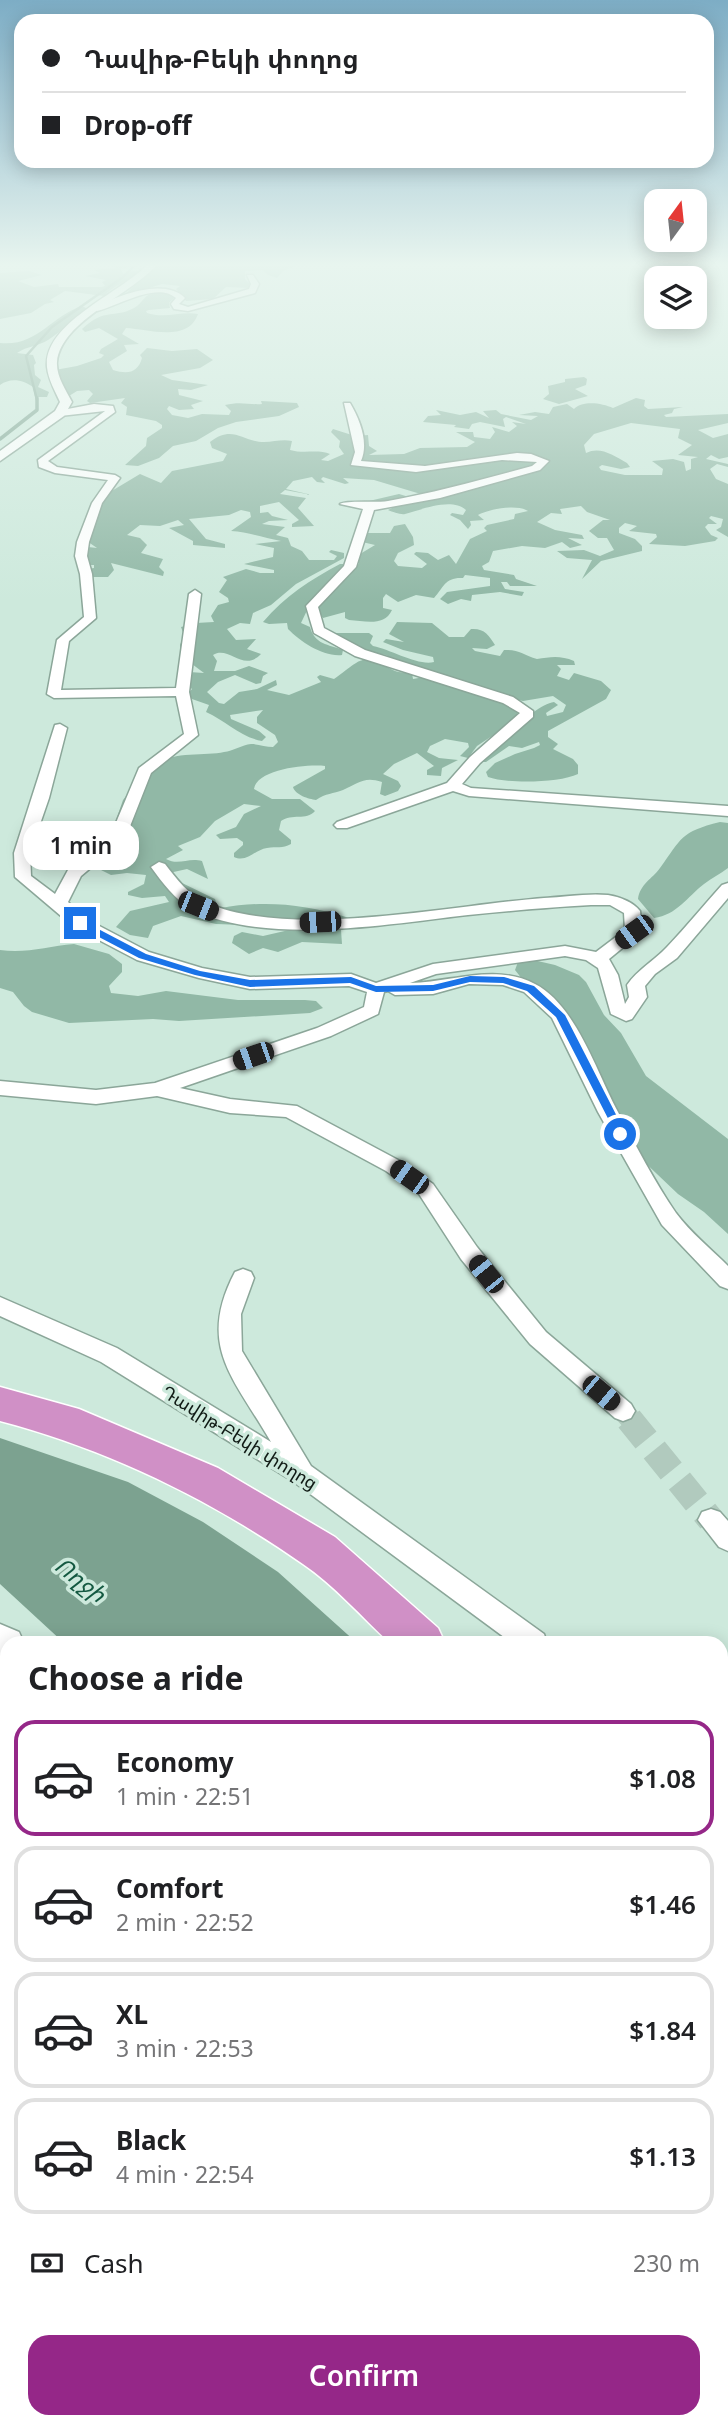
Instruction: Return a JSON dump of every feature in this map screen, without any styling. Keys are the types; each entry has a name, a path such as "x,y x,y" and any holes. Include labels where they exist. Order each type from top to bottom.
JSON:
{"highway":[{"path":"0,1404 65,1421 203,1481 320,1551 414,1636"}],"street":[{"path":"0,457 60,413 66,402 55,375"},
{"path":"345,503 370,507 440,495 536,468 544,461 518,456 451,466 402,469 355,463 360,452 353,414 347,405"},
{"path":"60,413 94,407 110,408 110,412 52,452 43,460 43,465 55,470 115,478 110,489 97,503 83,542 81,556 86,574 90,618 63,640 54,694 182,692"},
{"path":"342,825 453,786 462,774 528,714 508,700 360,653 318,631 312,606 350,567 361,524 370,507"},
{"path":"59,902 74,873 117,839 144,771 191,734 182,692 195,594"},
{"path":"60,728 41,798 22,853 23,877 38,890 59,902 80,923 143,956 199,973 250,984 351,980 376,989 433,988 470,979 504,980 530,988 560,1015 608,1112 669,1219 728,1280"},
{"path":"453,786 469,792 728,811"},
{"path":"159,867 198,906 230,919 297,923 367,920 532,904 613,901 632,911 634,932 599,958"},
{"path":"376,989 433,969 565,951 582,952 599,958 611,972 617,1010 626,1016 638,997 636,985 649,970 671,954 728,888"},
{"path":"0,1088 96,1097 158,1089 324,1031 372,1010 376,989"},
{"path":"158,1089 230,1105 290,1111 393,1166 426,1189 469,1253 538,1338 623,1411"},
{"path":"243,1278 229,1308 231,1352 303,1474"},
{"name":"Դավիթ-Բեկի փողոց","path":"0,1306 109,1355 303,1474 524,1636"}],"shaded area":[{"path":"0,375 35,375 41,380 38,387 49,392 47,397 35,397 33,387 21,381 13,380 0,385"},
{"path":"58,375 162,375 172,380 208,385 191,390 178,389 179,395 203,401 191,405 194,409 179,410 169,406 167,409 172,415 188,418 202,414 229,415 231,411 225,405 262,404 261,401 297,403 299,407 279,416 236,422 218,428 196,441 173,446 159,458 138,466 125,465 146,446 147,438 162,428 162,425 156,421 126,415 127,407 121,403 125,398 90,403 87,401 93,394 89,390 77,391 69,396"},
{"path":"565,379 587,379 586,385 575,389 588,396 559,404 543,399 549,394 548,386 565,382"},
{"path":"636,398 645,400 644,406 648,409 683,407 674,409 672,413 664,415 666,417 728,414 728,423 698,430 713,438 728,434 728,457 719,459 711,455 706,459 728,464 728,467 717,464 710,469 716,479 728,484 728,537 716,530 721,527 723,519 711,516 709,518 717,524 708,524 705,527 711,535 718,538 715,541 685,546 649,544 657,537 656,534 629,531 637,526 625,523 619,528 619,533 635,539 642,546 642,551 601,561 582,579 592,560 567,558 557,551 584,550 600,556 614,550 607,538 598,538 589,531 603,520 610,520 587,512 581,506 560,509 562,514 551,513 537,522 555,530 582,535 584,539 568,538 582,545 570,548 562,542 545,548 522,546 493,551 489,562 482,566 484,570 514,575 516,579 537,586 510,586 507,582 501,582 505,589 524,592 522,596 500,592 472,595 471,601 461,599 448,604 440,599 447,592 490,586 490,578 465,575 463,578 449,581 434,598 416,595 398,602 386,594 383,608 392,610 379,621 349,620 345,618 345,612 323,618 311,602 301,623 310,627 319,641 343,650 342,655 327,654 299,639 288,629 287,623 263,622 289,596 318,576 340,564 345,564 345,568 359,564 355,557 375,545 358,541 366,533 390,533 394,526 405,524 413,537 414,545 398,553 394,561 398,566 422,568 427,564 414,554 416,552 428,553 438,560 449,555 456,564 470,539 487,531 484,528 487,525 514,519 515,514 528,511 503,508 489,511 478,515 484,520 470,521 468,529 460,520 450,515 463,515 466,510 460,506 444,504 403,514 388,510 392,508 372,504 369,501 399,494 409,497 405,498 424,495 374,480 343,478 349,483 345,484 323,477 321,479 325,483 317,482 312,477 293,481 286,489 312,495 285,490 280,494 306,498 298,508 314,526 292,527 292,524 299,520 279,502 260,506 260,513 268,512 272,516 288,520 262,524 285,527 276,535 288,538 291,546 302,551 309,560 334,560 337,556 329,552 331,550 344,553 344,558 296,584 271,605 253,613 250,624 240,623 227,629 236,640 256,639 247,649 261,654 248,661 225,653 213,655 217,661 214,671 235,671 249,666 268,673 263,676 261,683 256,684 235,675 218,682 207,692 224,704 239,692 257,689 276,680 277,685 267,690 289,695 321,682 317,677 320,675 334,679 363,660 375,662 397,672 412,673 413,679 424,677 386,655 361,651 351,642 334,637 332,633 369,633 373,636 370,643 373,646 428,663 434,662 433,657 383,642 386,639 404,642 389,634 397,622 432,623 449,637 464,637 471,629 479,630 488,635 495,645 487,649 472,648 475,651 500,656 504,650 509,650 537,659 569,659 574,661 575,665 557,665 561,669 557,676 569,680 574,673 601,681 611,690 606,699 548,731 548,737 558,744 553,749 573,759 578,765 578,774 533,782 488,777 486,772 495,763 534,748 540,745 539,742 522,748 509,746 486,762 481,762 536,710 554,702 558,705 546,713 547,716 563,712 566,705 553,696 523,701 506,697 519,708 516,720 477,746 468,758 460,756 469,747 468,743 445,739 430,746 427,752 439,758 458,760 442,768 441,776 427,775 427,770 434,766 417,753 394,764 383,774 398,781 401,786 398,791 385,796 380,794 382,782 371,780 362,781 316,800 306,798 293,787 325,769 325,766 295,767 273,772 257,782 254,789 272,799 300,799 315,811 307,816 290,817 281,821 279,830 291,840 291,844 262,849 243,858 234,857 243,842 237,838 220,839 216,835 236,827 244,814 261,806 244,804 215,821 200,837 178,846 183,850 166,859 175,862 202,861 208,879 187,869 169,873 180,882 215,899 221,908 253,904 284,905 316,909 346,917 351,920 341,930 342,944 302,942 278,952 263,948 249,954 232,943 234,936 242,932 263,936 289,930 310,932 326,928 216,924 181,916 153,926 148,938 130,935 116,927 130,911 169,902 165,896 142,898 128,895 128,892 144,884 146,875 111,875 101,870 84,869 108,843 123,800 139,780 164,760 173,757 224,752 251,744 273,747 278,742 275,735 257,723 257,717 263,710 230,715 231,719 259,731 266,737 262,741 247,736 206,712 209,705 192,699 188,694 192,689 177,677 189,672 204,673 180,655 184,635 181,627 214,622 211,616 218,605 229,602 228,598 219,592 227,580 223,577 246,569 274,573 274,570 244,564 273,557 274,548 255,544 281,541 231,531 251,517 250,512 241,510 229,515 189,519 206,539 225,544 225,548 193,545 193,541 169,528 184,525 178,520 160,526 140,525 127,535 140,538 147,545 141,553 163,559 159,567 164,572 163,576 111,563 114,570 108,577 80,577 80,570 94,568 94,565 85,565 88,547 97,548 84,539 95,523 90,504 140,474 161,483 172,471 223,461 227,454 212,448 210,442 225,434 264,442 292,441 290,450 330,454 321,460 328,461 344,454 339,447 340,441 331,432 333,429 355,436 368,435 369,446 377,451 369,455 404,454 420,448 467,447 475,442 456,432 473,432 474,437 490,439 495,432 492,427 509,432 517,426 512,422 526,424 506,417 503,419 505,427 480,422 472,424 469,429 423,422 428,416 441,415 436,410 460,415 476,412 489,418 483,411 496,410 501,414 531,420 538,416 519,415 535,412 549,414 553,407 567,404 574,409 582,404 593,403 613,408","holes":["631,423 680,429 678,438 692,445 678,455 698,457 691,459 691,469 686,471 684,462 673,459 652,461 663,469 662,475 625,475 601,470 599,467 602,465 621,469 630,467 606,452 596,450 586,453 584,445 594,434"]},
{"path":"720,822 728,823 728,868 675,909 654,918 638,899 644,886 683,838 697,829"},
{"path":"74,944 109,954 122,964 122,972 109,986 111,993 138,996 166,991 238,1000 305,1000 316,1001 323,1008 310,1013 179,1021 153,1019 69,1023 32,1012 13,992 0,988 0,950 28,950"},
{"path":"529,959 555,965 579,975 586,982 604,1015 621,1033 646,1076 728,1139 728,1234 704,1212 678,1194 637,1155 560,1015 526,984 515,970 518,962"}],"water":[{"name":"Ողջի","path":"0,1438 128,1482 203,1522 278,1572 349,1636 56,1636 0,1584"}],"waterway":[{"path":"31,375 37,400"},
{"path":"0,439 37,410 37,400"}],"tunnel":[{"path":"623,1411 631,1420"},
{"path":"629,1419 711,1520"}],"route":[{"path":"80,923 143,956 199,973 250,984 351,980 376,989 433,988 470,979 504,980 530,988 560,1015 620,1134"}]}
